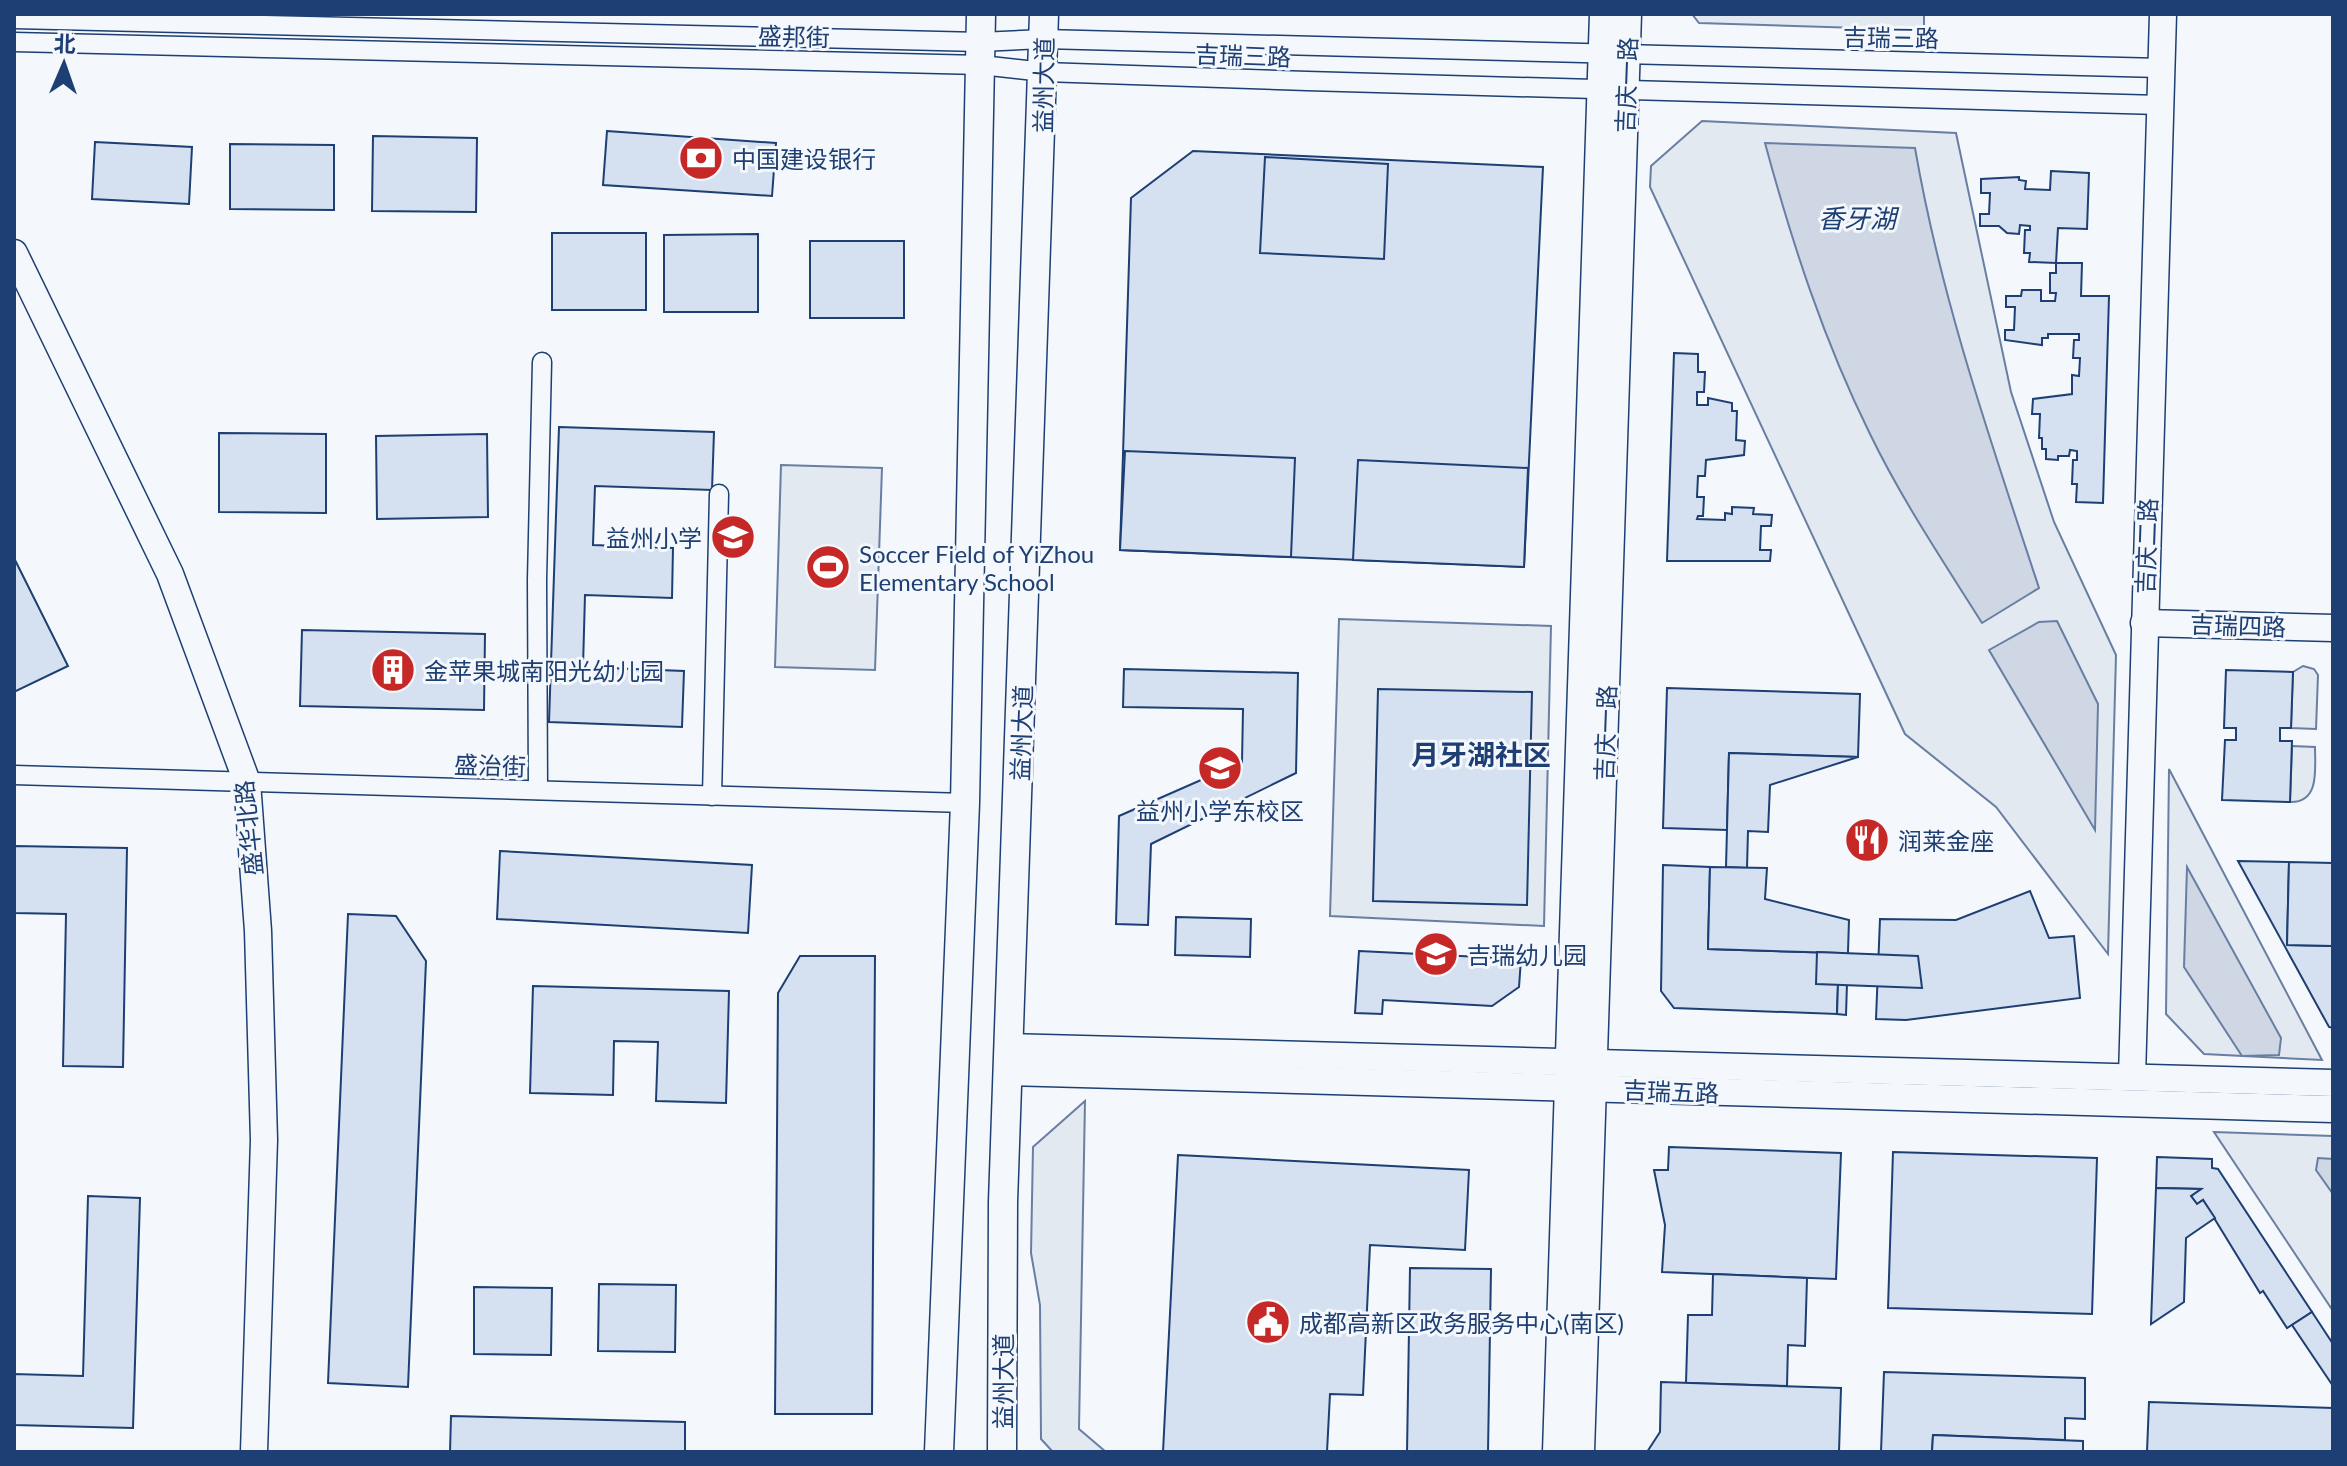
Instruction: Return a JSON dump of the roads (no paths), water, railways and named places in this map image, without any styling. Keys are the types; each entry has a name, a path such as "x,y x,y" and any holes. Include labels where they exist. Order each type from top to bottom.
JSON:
{"main road":[{"path":"939,1452 965,803 981,14"},
{"name":"益州大道","path":"1002,1452 1003,1202 1044,26"}],"street":[{"name":"吉庆一路","path":"1581,1452 1581,1075 1614,53 1603,14"},
{"name":"吉庆一路","path":"1614,53 1628,14"},
{"name":"吉庆二路","path":"2132,1077 2163,14"},
{"name":"盛邦街","path":"14,19 189,19 980,53 1044,72"},
{"name":"盛邦街","path":"14,42 980,53 1044,26"},
{"name":"吉瑞三路","path":"1044,26 1614,53 2161,68"},
{"name":"吉瑞三路","path":"1044,72 2160,105"},
{"name":"盛华北路","path":"14,253 170,574 247,782 258,931 264,1140 254,1452"},
{"path":"538,790 537,580 542,362"},
{"path":"712,796 719,494"},
{"name":"吉瑞四路","path":"2144,623 2333,628"},
{"name":"盛治街","path":"14,775 965,803"},
{"name":"吉瑞五路","path":"1009,1060 1581,1075 2333,1109"},
{"name":"吉庆一路","path":"1556,1452 1581,1075"},
{"name":"吉瑞五路","path":"1581,1075 2132,1077 2333,1083"}],"water":[{"name":"香牙湖","path":"1765,143 1915,148 1953,315 2039,588 1982,623 1923,530 1853,399 1810,291"},
{"path":"2057,621 2098,704 2095,830 1989,650 2039,622"},
{"path":"2187,867 2281,1038 2279,1055 2242,1056 2184,967"},
{"path":"2318,1158 2333,1159 2333,1194 2316,1170"}],"place":[{"name":"中国建设银行","path":"701,158"},
{"name":"益州小学","path":"733,537"},
{"name":"Soccer Field of YiZhou Elementary School","path":"828,567"},
{"name":"金苹果城南阳光幼儿园","path":"393,670"},
{"name":"益州小学东校区","path":"1220,768"},
{"name":"润莱金座","path":"1867,840"},
{"name":"吉瑞幼儿园","path":"1436,954"},
{"name":"成都高新区政务服务中心(南区)","path":"1268,1322"}],"district":[{"name":"月牙湖社区","path":"1481,754"}]}
